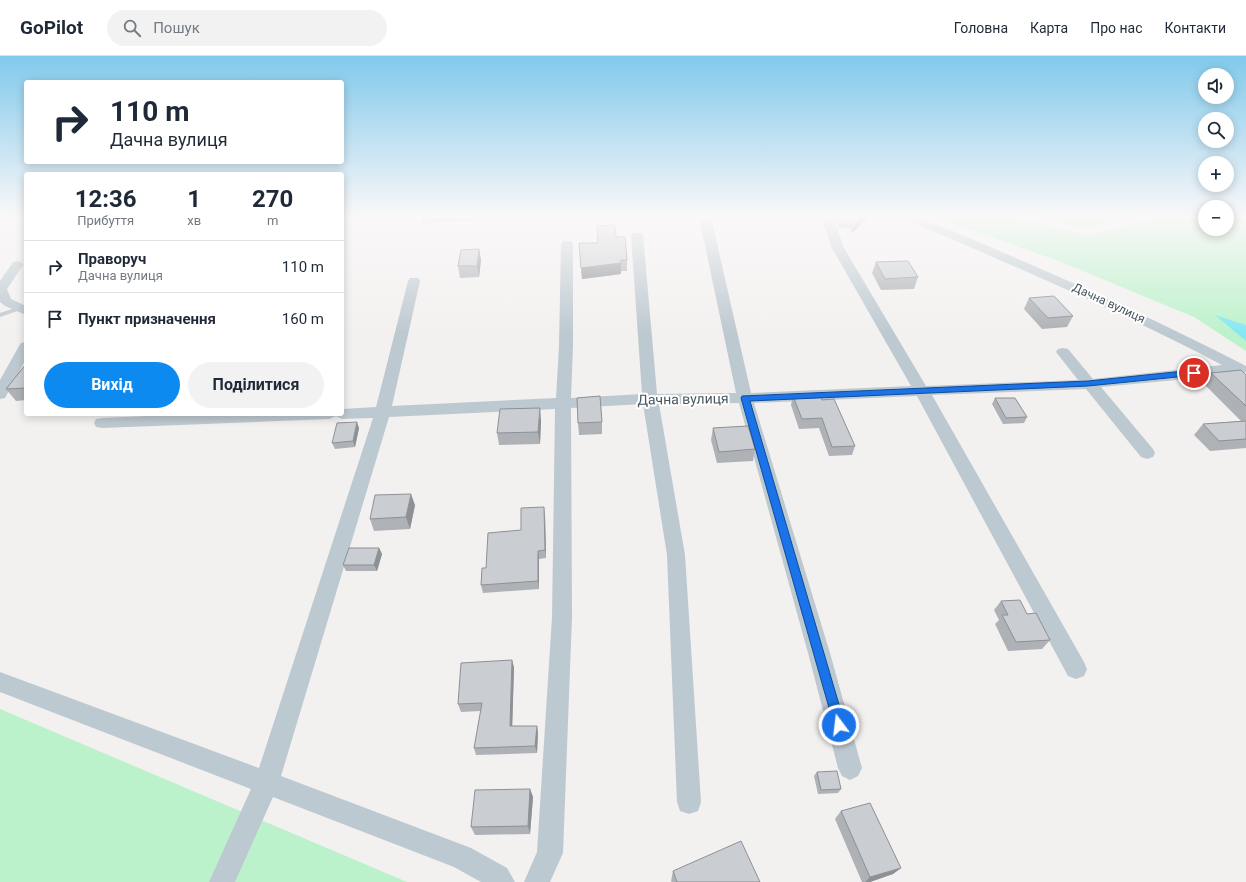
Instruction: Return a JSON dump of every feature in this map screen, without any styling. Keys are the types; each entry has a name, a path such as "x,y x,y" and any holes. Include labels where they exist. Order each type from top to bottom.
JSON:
{"street":[{"path":"538,882 550,853 562,617 562,404 566,346 567,256"},
{"path":"639,256 650,399 676,555 689,802"},
{"path":"714,256 745,398 820,654 850,768"},
{"path":"842,256 921,390 1076,669"},
{"name":"Дачна вулиця","path":"999,256 1073,287 1164,329 1243,371"},
{"path":"0,266 21,265"},
{"path":"21,265 1,289 2,297 6,302 23,309"},
{"path":"222,882 267,782 383,412 414,281"},
{"path":"0,394 24,350"},
{"path":"1063,352 1088,384 1147,453"},
{"name":"Дачна вулиця","path":"344,414 650,399 745,398 1088,384 1243,371"},
{"path":"102,423 279,416"},
{"path":"0,682 462,857 498,877 502,882"}],"lane":[{"path":"0,315 23,309"}],"green space":[{"path":"1043,256 1246,256 1246,351 1194,317"},
{"path":"0,709 407,882 0,882"}],"water":[{"path":"1215,315 1246,325 1246,341"}],"building":[{"path":"460,256 478,256 477,266 458,266"},
{"path":"580,256 627,256 627,260 621,260 621,263 581,268"},
{"path":"908,261 918,277 885,279 876,262"},
{"path":"1054,296 1073,316 1048,318 1029,298"},
{"path":"24,366 24,388 6,389"},
{"path":"1241,370 1246,375 1246,406 1211,373"},
{"path":"820,394 822,400 834,399 855,446 832,447 822,418 802,419 793,396"},
{"path":"600,396 602,422 578,423 577,398"},
{"path":"995,398 1015,398 1027,417 1006,418"},
{"path":"540,408 538,432 497,433 500,409"},
{"path":"1246,421 1246,439 1219,441 1203,424"},
{"path":"357,422 353,441 332,443 337,423"},
{"path":"748,426 755,449 719,452 713,428"},
{"path":"411,494 406,517 370,519 375,495"},
{"path":"544,507 545,550 538,551 538,581 481,585 482,568 486,568 488,533 521,530 521,508"},
{"path":"349,548 379,548 374,565 343,565"},
{"path":"1020,600 1027,614 1036,613 1050,640 1016,642 1002,615 1008,615 1001,601"},
{"path":"512,660 510,726 537,726 535,746 474,748 482,703 458,704 461,663"},
{"path":"837,771 841,789 821,790 817,772"},
{"path":"530,789 528,826 471,827 475,790"},
{"path":"870,803 901,868 870,877 841,811"},
{"path":"741,841 760,882 677,882 673,871"}],"route":[{"path":"839,725 820,654 745,398 1088,384 1194,373"}]}
